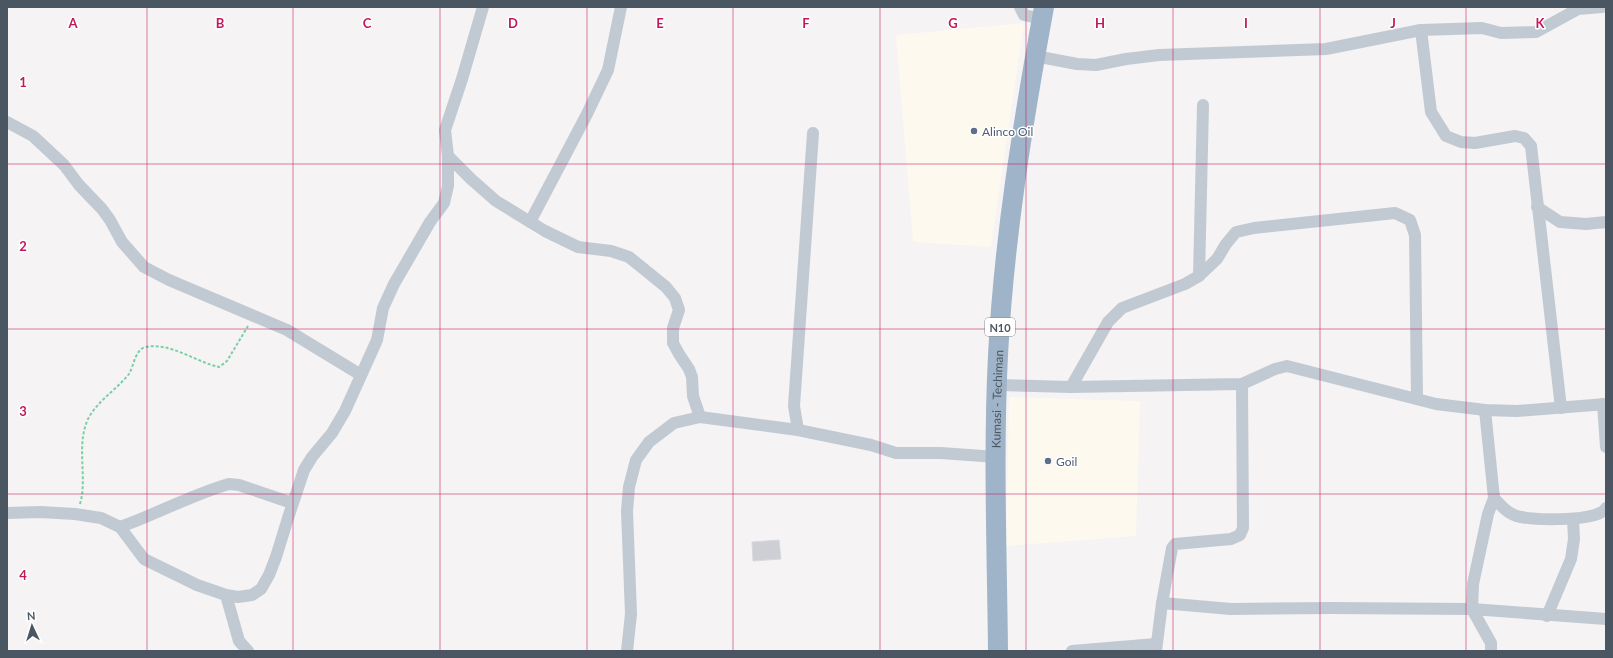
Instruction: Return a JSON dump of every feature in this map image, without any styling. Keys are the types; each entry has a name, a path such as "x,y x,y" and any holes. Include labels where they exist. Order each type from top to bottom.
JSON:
{"highway":[{"name":"Kumasi - Techiman","path":"998,651 996,457 1000,313 1019,145 1043,13"}],"street":[{"path":"7,513 40,512 75,514 101,518 120,527 144,558 197,585 226,595 238,597 252,595 260,589 269,575 276,557 298,485 308,464 332,433 345,411 377,340 383,308 394,284 430,222 444,203 448,186 448,156 445,130 483,7"},
{"path":"530,222 587,114 608,70 621,7"},
{"path":"1020,7 1024,15 1043,13"},
{"path":"1035,56 1077,64 1096,65 1126,59 1159,55 1326,49 1421,30 1482,28 1501,33 1536,32 1578,10 1603,8"},
{"path":"1421,30 1431,112 1446,136 1460,142 1474,143 1515,136 1524,138 1532,146 1537,207 1561,408"},
{"path":"1199,276 1203,106"},
{"path":"7,122 33,136 64,165 79,185 106,214 122,242 144,267 169,280 287,330 361,375"},
{"path":"798,430 794,406 813,133"},
{"path":"448,156 496,201 530,222 545,231 578,246 611,250 629,257 666,287 675,298 679,310 672,328 674,343 692,377 693,396 700,417"},
{"path":"1537,207 1560,222 1586,224 1606,222"},
{"path":"1071,387 1108,322 1122,308 1185,284 1199,276 1217,260 1226,244 1236,232 1254,228 1395,213 1410,220 1415,234 1417,399"},
{"path":"997,385 1071,387 1242,384 1275,369 1286,366 1436,404 1485,410 1517,411 1605,404 1606,447"},
{"path":"1072,651 1156,648 1172,548 1176,544 1231,539 1240,535 1243,528 1242,384"},
{"path":"1485,410 1494,498 1488,514 1473,584 1472,610 1491,643 1491,651"},
{"path":"627,651 631,614 627,511 629,487 636,460 649,442 674,423 700,417 798,430 871,445 896,453 941,453 996,457"},
{"path":"120,527 229,484 239,485 292,503"},
{"path":"1494,498 1505,511 1520,517 1573,519 1599,514 1606,508"},
{"path":"1547,616 1571,559 1574,539 1573,519"},
{"path":"226,595 239,641 248,651"},
{"path":"1162,603 1231,609 1339,608 1472,610 1606,619"}],"path":[{"path":"75,514 82,492 82,443 89,417 127,376 132,369 138,352 145,347 160,346 219,367 228,361 254,316"}],"shaded area":[{"path":"1024,23 991,247 913,242 896,35"},
{"path":"1009,397 1140,401 1136,536 1006,546"}],"building":[{"path":"779,540 781,559 753,561 752,542"}],"place":[{"name":"Alinco Oil","path":"974,131"},
{"name":"Goil","path":"1048,461"}]}
